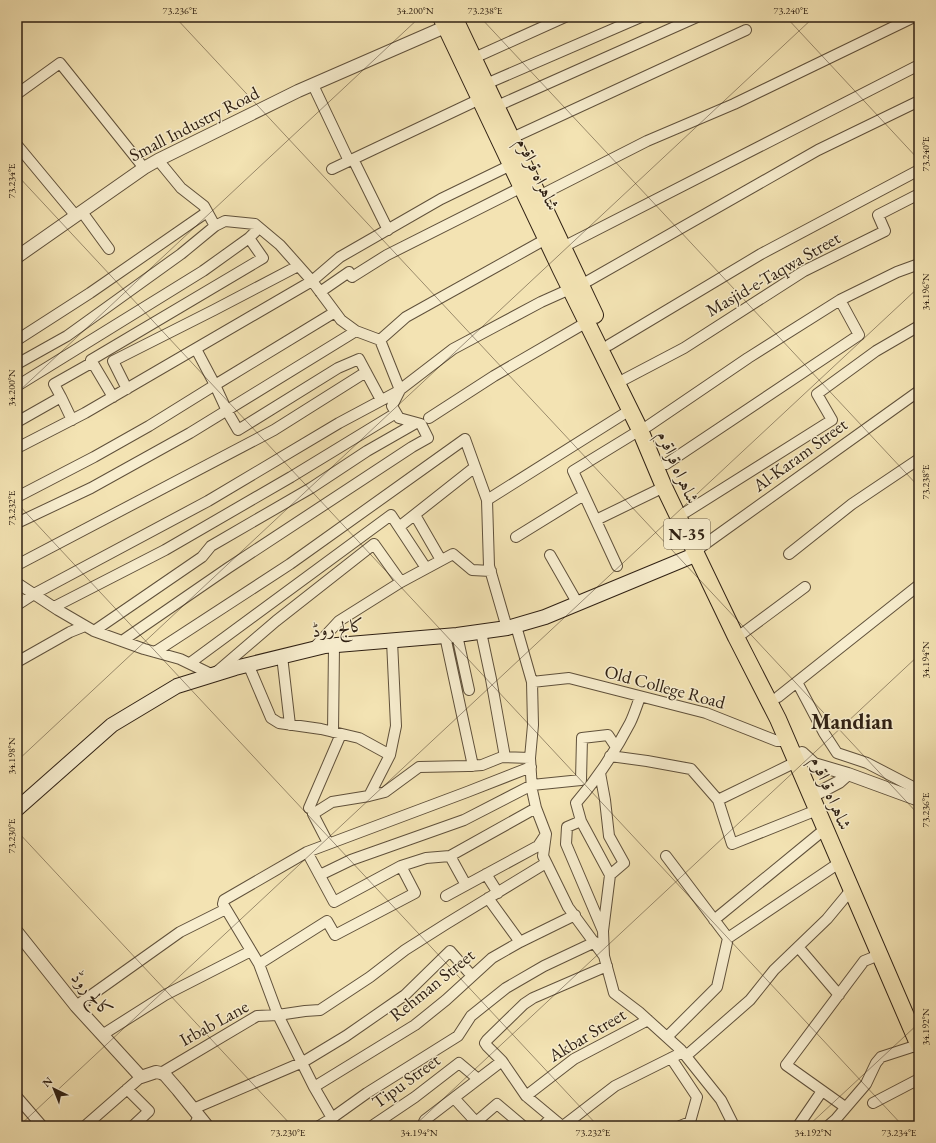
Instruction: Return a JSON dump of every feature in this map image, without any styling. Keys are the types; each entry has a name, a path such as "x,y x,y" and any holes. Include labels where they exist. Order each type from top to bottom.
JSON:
{"highway":[{"name":"شاہراہ قراقرم","path":"449,21 474,58 497,106 563,247 587,322 630,410 644,428 666,464 686,512 699,551 787,741 799,757 818,793 875,934 879,955 919,1046"},
{"name":"شاہراہ قراقرم","path":"449,21 480,99 546,239 576,287 609,345 625,379 644,428 664,487 778,697 816,810 851,890 919,1022"}],"main road":[{"name":"کالج روڈ","path":"17,809 112,725 177,686 248,664 313,649 451,636 512,627 545,617 578,604 699,551"}],"street":[{"path":"474,58 565,17"},
{"path":"486,84 641,17"},
{"path":"497,106 697,17"},
{"path":"539,196 647,141 734,104 914,17"},
{"name":"Small Industry Road","path":"17,257 144,168 158,160 449,21"},
{"path":"512,138 746,30"},
{"path":"17,94 60,63 144,168"},
{"path":"563,247 919,65"},
{"path":"313,85 388,230"},
{"path":"332,169 480,99"},
{"path":"17,605 34,594 208,501 339,423 400,390 453,349 542,302 576,287 818,150 919,101"},
{"path":"17,145 109,249"},
{"path":"158,160 181,188 204,206 215,226"},
{"path":"17,448 113,397 312,281 340,257 441,199 512,165"},
{"path":"609,345 761,254 919,170"},
{"path":"320,292 349,272 352,277 388,254 522,187"},
{"name":"Masjid-e-Taqwa Street","path":"625,379 684,348 804,271 884,231 878,215 919,194"},
{"path":"17,340 90,293 207,212"},
{"path":"17,364 67,336 181,254 215,226 225,221 255,224 280,246 312,281 341,320 356,331 380,340 400,390 392,406 399,418 421,424 428,438 398,456 228,568 122,641"},
{"path":"17,386 203,271 249,238 260,228"},
{"path":"113,397 91,360 263,258 249,238"},
{"path":"380,340 406,317 546,239"},
{"path":"617,566 573,471 644,428 748,358 840,300 897,272 919,264"},
{"path":"127,389 113,361 298,266"},
{"path":"666,464 859,335 840,300"},
{"path":"17,497 94,457 149,426 335,312"},
{"path":"429,418 494,376 587,322"},
{"path":"686,512 832,420 817,394 876,351 919,326"},
{"path":"17,523 91,488 190,433 356,331"},
{"path":"196,349 238,430 338,368 359,358 381,400"},
{"path":"72,420 54,384 93,362"},
{"path":"17,565 274,430 366,372"},
{"name":"Al-Karam Street","path":"699,551 919,391"},
{"path":"17,422 61,397"},
{"path":"487,500 630,410"},
{"path":"54,607 164,550 291,477 396,413"},
{"path":"17,662 70,632 89,628 202,557 211,546 311,488 367,451 416,423"},
{"path":"155,652 290,564 465,439 487,500 489,566 532,682 533,725 530,762 536,808 546,834 543,856 568,907 604,956"},
{"path":"789,554 852,504 919,459"},
{"path":"399,527 475,467"},
{"path":"596,520 664,487"},
{"path":"516,538 584,495"},
{"path":"190,663 391,515 426,568"},
{"path":"415,515 441,560"},
{"path":"17,583 89,628 122,641 180,659 213,675 276,621 374,544 401,582"},
{"path":"313,649 339,621 401,582 453,554 472,570 491,571"},
{"path":"550,555 578,604"},
{"path":"778,697 919,586"},
{"path":"743,633 805,587"},
{"path":"481,632 505,758"},
{"path":"451,636 469,690"},
{"path":"451,636 474,766"},
{"path":"369,796 390,755 396,726 392,641"},
{"path":"309,808 337,733 334,646"},
{"path":"282,656 290,725"},
{"path":"248,664 271,718 279,723 359,738 390,755"},
{"name":"Old College Road","path":"532,682 569,678 706,713 777,741 787,741"},
{"path":"718,800 799,757 814,764 848,774 916,799 915,788 867,763 838,754 824,733 798,682"},
{"path":"640,696 630,722 616,747 595,782 576,803 581,821 610,875 603,930 604,956 614,993 648,1020 685,1054 722,1100 734,1126"},
{"path":"320,875 351,860 464,820 532,786 581,780 582,738 608,735 616,747"},
{"path":"610,756 691,769 718,800 732,844 816,810"},
{"path":"328,843 313,814 332,802 385,792 419,767 474,766 505,758 530,762"},
{"path":"76,1006 180,932 226,909 223,904 224,900 307,852 460,795 530,762"},
{"path":"600,773 609,836 624,863 610,875"},
{"path":"818,793 839,782 848,774"},
{"path":"307,852 334,902 401,866 426,858 450,856 536,808"},
{"path":"581,821 567,827 566,844 603,930"},
{"path":"714,920 825,829"},
{"path":"446,896 538,846 546,834"},
{"path":"450,856 466,885"},
{"path":"666,856 728,938"},
{"path":"332,1118 314,1087 303,1062 278,1015 305,1010 320,1010 370,977 405,950 546,863"},
{"path":"667,1038 717,987 728,938 839,863"},
{"path":"259,964 327,921 335,935 415,893 401,866"},
{"path":"486,874 498,893"},
{"path":"607,966 533,998 524,1004 485,1043 502,1061 526,1096 551,1118 563,1126 615,1086 671,1058 685,1054 750,1000 774,970 799,948 827,919 851,890"},
{"path":"488,898 520,942"},
{"name":"Irbab Lane","path":"161,1073 257,1016 278,1015 259,964 226,909"},
{"name":"Rehman Street","path":"314,1087 415,1025 446,1000 492,958 520,942 575,915"},
{"name":"کالج روڈ","path":"17,932 76,1006 141,1077"},
{"path":"319,1126 367,1093 458,1036 471,1016 506,988 544,966 594,942"},
{"path":"799,948 839,994"},
{"path":"195,1117 303,1062 346,1036 405,995 450,950 472,976"},
{"path":"102,1034 165,995 251,951"},
{"path":"845,1107 786,1065 864,961 879,955"},
{"name":"Akbar Street","path":"526,1096 574,1059 648,1020"},
{"path":"835,1124 845,1107 866,1084 876,1063 881,1057 919,1046"},
{"path":"671,1058 697,1097 690,1122 680,1126"},
{"path":"422,1126 425,1120 502,1061"},
{"name":"Tipu Street","path":"372,1126 415,1097 459,1063 478,1079"},
{"path":"85,1126 141,1077 156,1072 161,1073 178,1090 195,1117 207,1126"},
{"path":"873,1103 919,1079"},
{"path":"127,1089 149,1111 133,1126"},
{"path":"798,1126 822,1091"},
{"path":"17,1097 42,1126"},
{"path":"454,1098 478,1124 497,1104 523,1126"},
{"path":"543,1126 551,1118"}],"district":[{"name":"Mandian","path":"852,721"}]}
